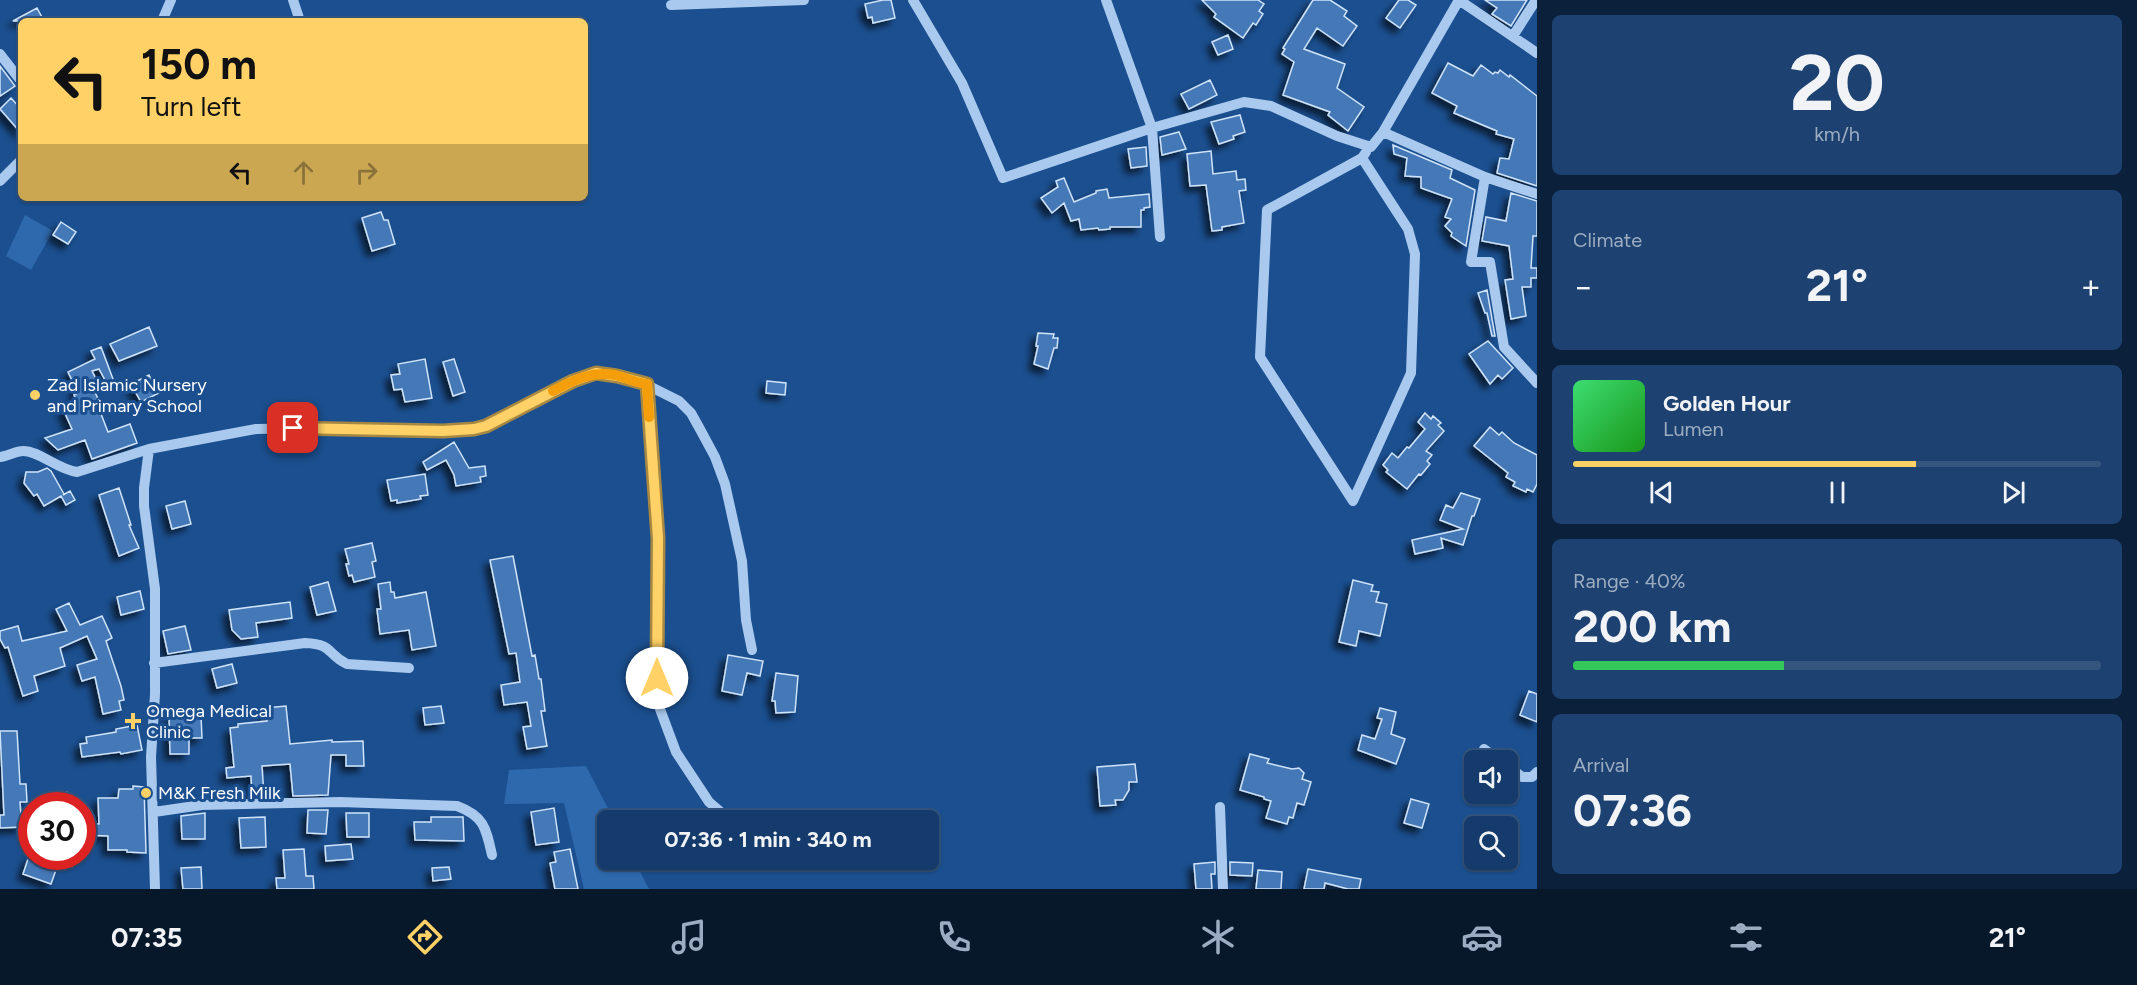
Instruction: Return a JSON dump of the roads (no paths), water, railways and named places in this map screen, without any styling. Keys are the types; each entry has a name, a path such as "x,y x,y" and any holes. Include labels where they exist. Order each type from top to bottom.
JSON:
{"street":[{"path":"163,18 171,0"},
{"path":"293,0 299,18"},
{"path":"671,5 804,0"},
{"path":"913,0 962,83 1003,178 1152,128 1244,102 1271,106 1337,136 1371,147"},
{"path":"1106,0 1152,128 1160,237"},
{"path":"1362,158 1408,229 1415,254 1411,373 1353,501 1260,357 1267,210 1362,158 1383,132 1459,0 1537,54"},
{"path":"1513,36 1536,0"},
{"path":"0,54 18,77"},
{"path":"1383,132 1485,177 1537,194"},
{"path":"0,181 18,163"},
{"path":"1485,177 1471,262 1490,262 1504,347 1537,382"},
{"path":"0,457 22,451 35,453 64,470 76,472 149,449 256,429 443,431 474,429 486,426 573,381 596,373 617,376 647,384 679,401 690,413 715,457 725,483 734,520 741,561 746,620 752,650"},
{"path":"647,384 658,538 657,701 676,752 709,802 718,810"},
{"path":"149,449 144,506 155,589 155,694 151,757 155,889"},
{"path":"154,663 318,643 327,646 342,662 347,664 409,668"},
{"path":"1518,774 1522,777 1532,777 1537,772"},
{"path":"154,812 202,806 340,802 457,806 472,812 480,820 492,855"},
{"path":"1220,807 1223,889"}],"place":[{"name":"Zad Islamic Nursery and Primary School","path":"35,395"},
{"name":"Omega Medical Clinic","path":"133,721"},
{"name":"M&K Fresh Milk","path":"146,793"}]}
